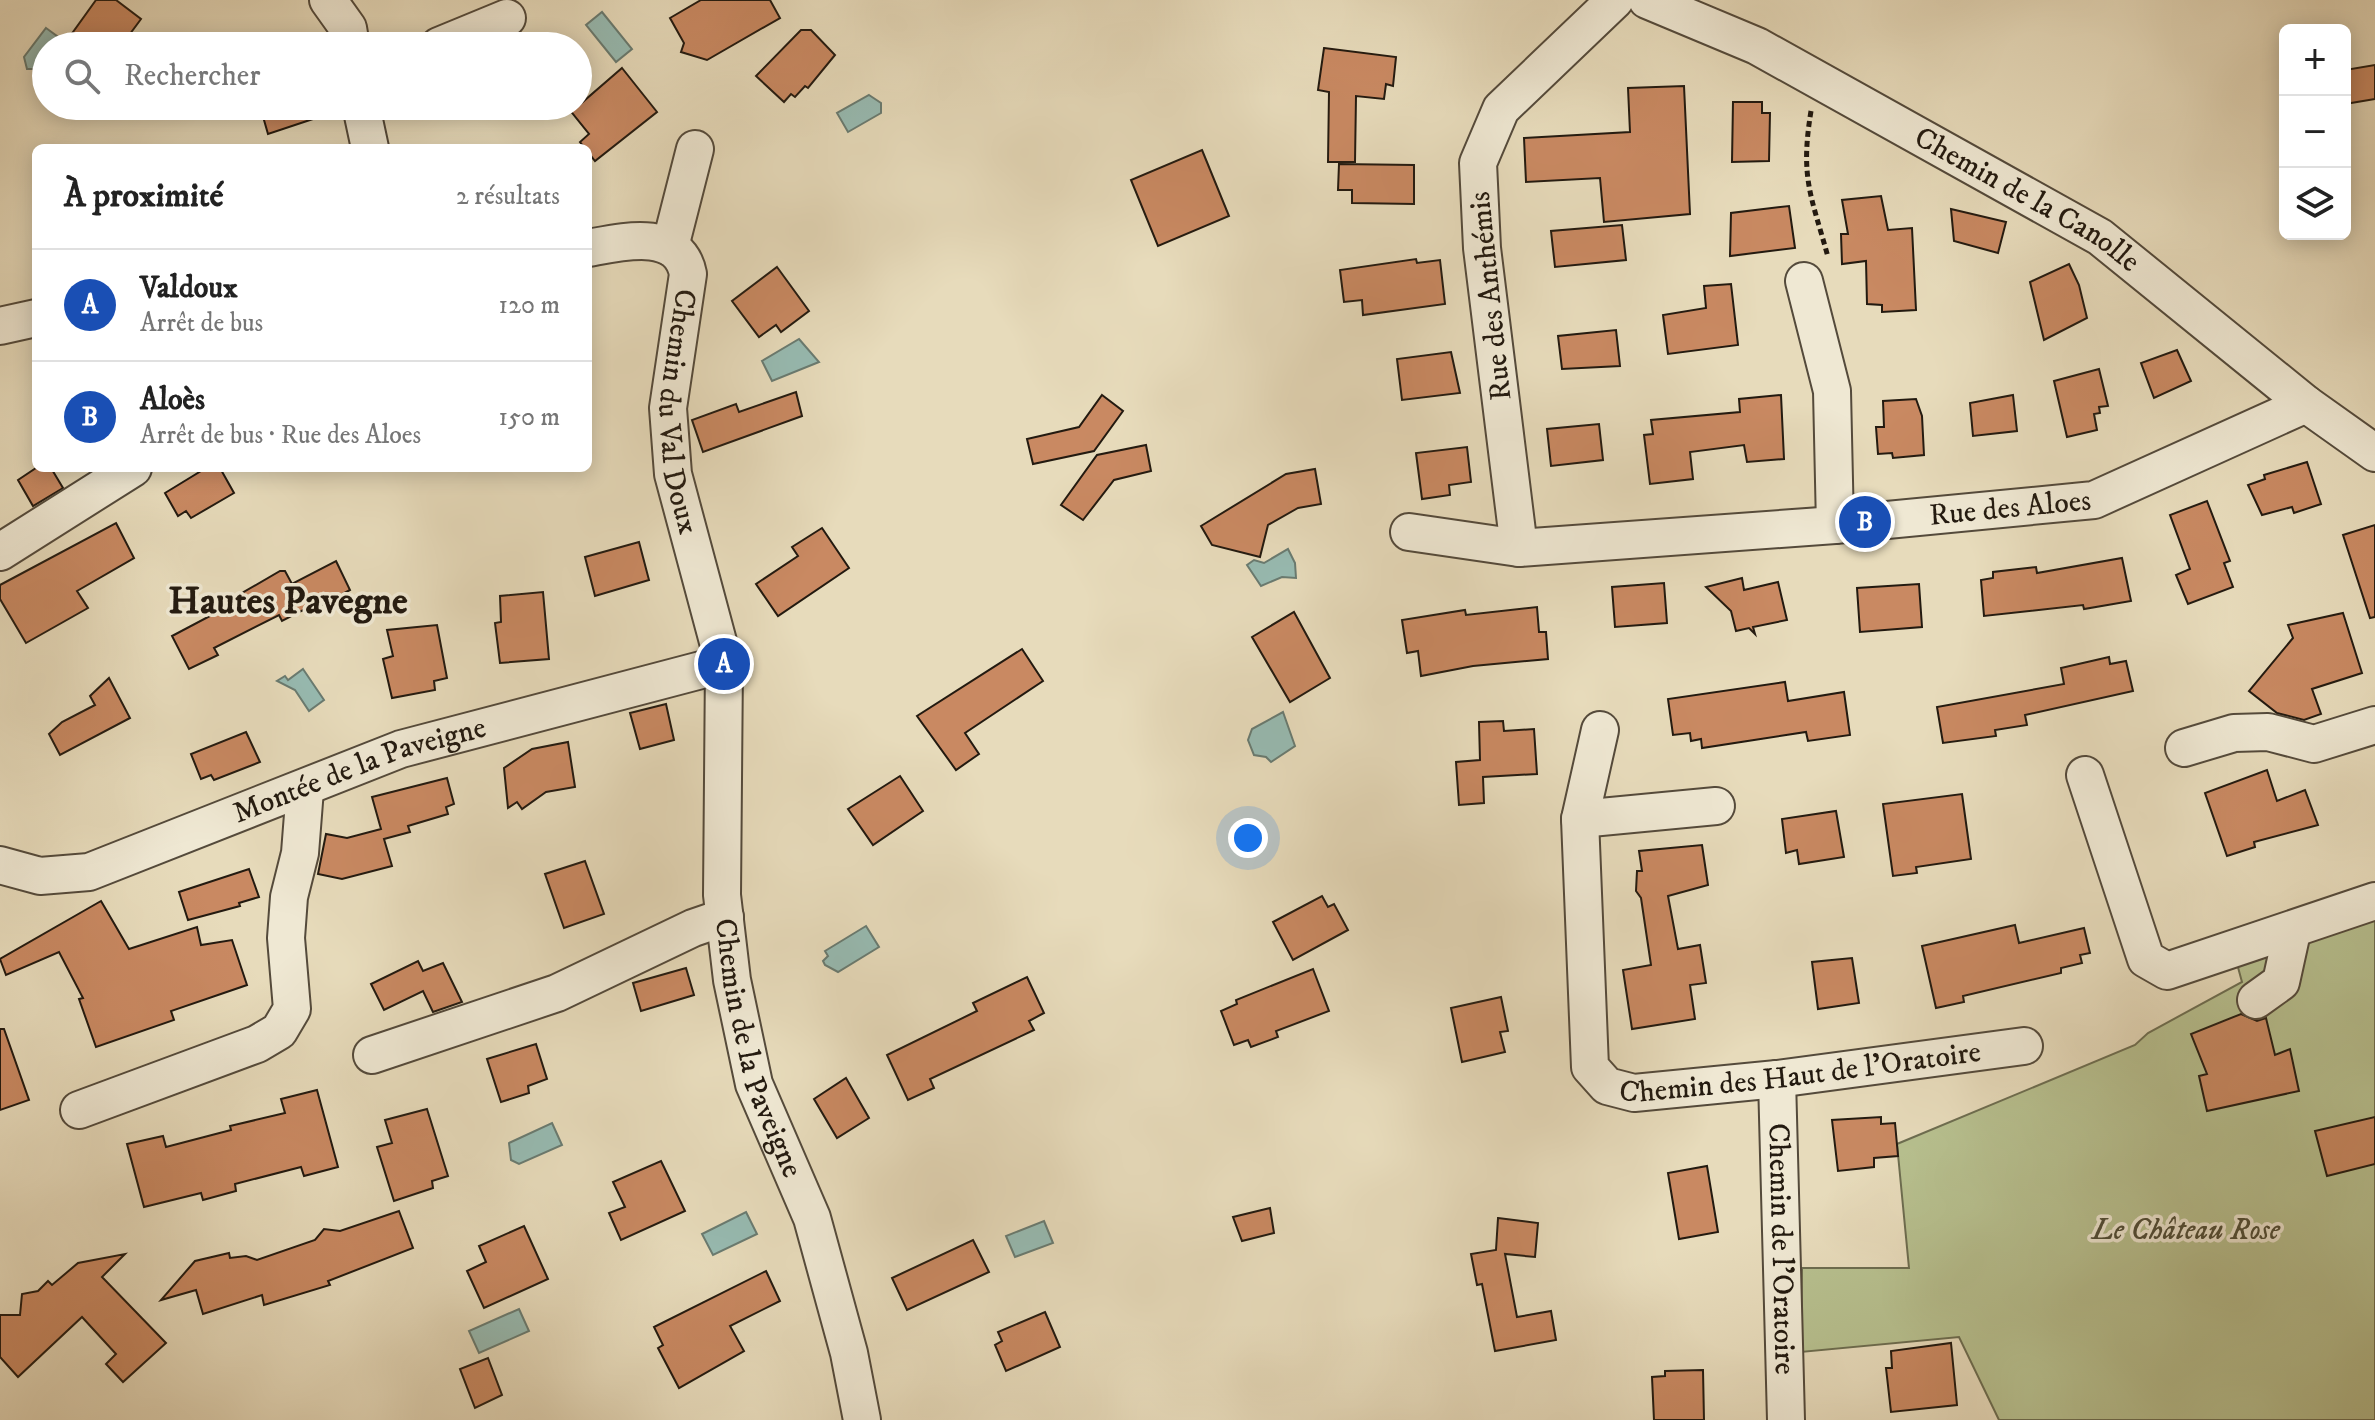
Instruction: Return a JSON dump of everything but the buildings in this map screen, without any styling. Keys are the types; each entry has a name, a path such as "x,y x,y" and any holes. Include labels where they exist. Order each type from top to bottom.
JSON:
{"street":[{"path":"328,0 349,32"},
{"name":"Rue des Anthémis","path":"1519,548 1482,248 1478,163 1501,109 1615,0"},
{"name":"Chemin de la Canolle","path":"1647,0 1757,46 2100,237 2306,404 2375,453"},
{"path":"473,32 507,18"},
{"path":"364,120 369,144"},
{"path":"670,247 695,149"},
{"name":"Chemin du Val Doux","path":"592,247 640,239 670,247 686,262 688,274 668,408 673,474 724,664"},
{"path":"1804,281 1832,391 1835,525"},
{"path":"0,326 32,319"},
{"name":"Rue des Aloes","path":"1409,532 1519,548 1835,525 2094,500 2306,404"},
{"path":"0,552 127,472"},
{"name":"Montée de la Paveigne","path":"0,865 40,876 89,872 401,749 724,664"},
{"name":"Chemin de la Paveigne","path":"724,664 725,917 732,980 754,1084 812,1218 849,1353 862,1420"},
{"path":"2184,748 2234,733 2257,732 2314,744 2375,725"},
{"name":"Chemin des Haut de l'Oratoire","path":"1600,730 1580,819 1590,1067 1607,1086 1634,1093 1777,1079 2024,1046"},
{"path":"2085,775 2146,959 2167,971 2292,932 2375,901"},
{"path":"79,1110 257,1044 279,1031 292,1009 286,938 289,897 300,853 305,789"},
{"path":"1580,819 1716,806"},
{"path":"372,1055 557,993 693,928 725,917"},
{"path":"2256,1000 2281,982 2292,932"},
{"name":"Chemin de l'Oratoire","path":"1777,1079 1786,1420"}],"path":[{"path":"1804,281 1828,272 1829,264 1808,195 1805,166 1816,78"}],"green space":[{"name":"Le Château Rose","path":"2375,912 2375,1420 1999,1420 1959,1337 1801,1352 1802,1268 1909,1268 1897,1144 2135,1045 2148,1033 2242,982 2236,960"}],"water":[{"path":"602,12 632,49 616,62 586,25"},
{"path":"32,46 32,69 27,69 24,57"},
{"path":"869,95 881,103 881,113 848,132 837,113"},
{"path":"799,339 819,362 772,381 762,361"},
{"path":"1288,549 1295,563 1296,578 1282,577 1261,586 1247,565 1254,560 1264,563"},
{"path":"303,669 324,700 309,711 295,690 277,681 285,676 288,680"},
{"path":"1283,712 1295,746 1271,762 1266,757 1254,755 1248,740 1252,729"},
{"path":"866,926 879,947 838,972 825,965 823,961 828,956 825,951"},
{"path":"552,1123 562,1145 519,1164 511,1160 509,1143"},
{"path":"746,1212 757,1234 713,1255 702,1234"},
{"path":"1044,1221 1053,1243 1015,1257 1006,1236"},
{"path":"519,1309 529,1331 479,1353 469,1331"}],"place":[{"name":"Aloès","path":"1865,522"},
{"name":"Valdoux","path":"724,664"}],"district":[{"name":"Hautes Pavegne","path":"288,602"}]}
